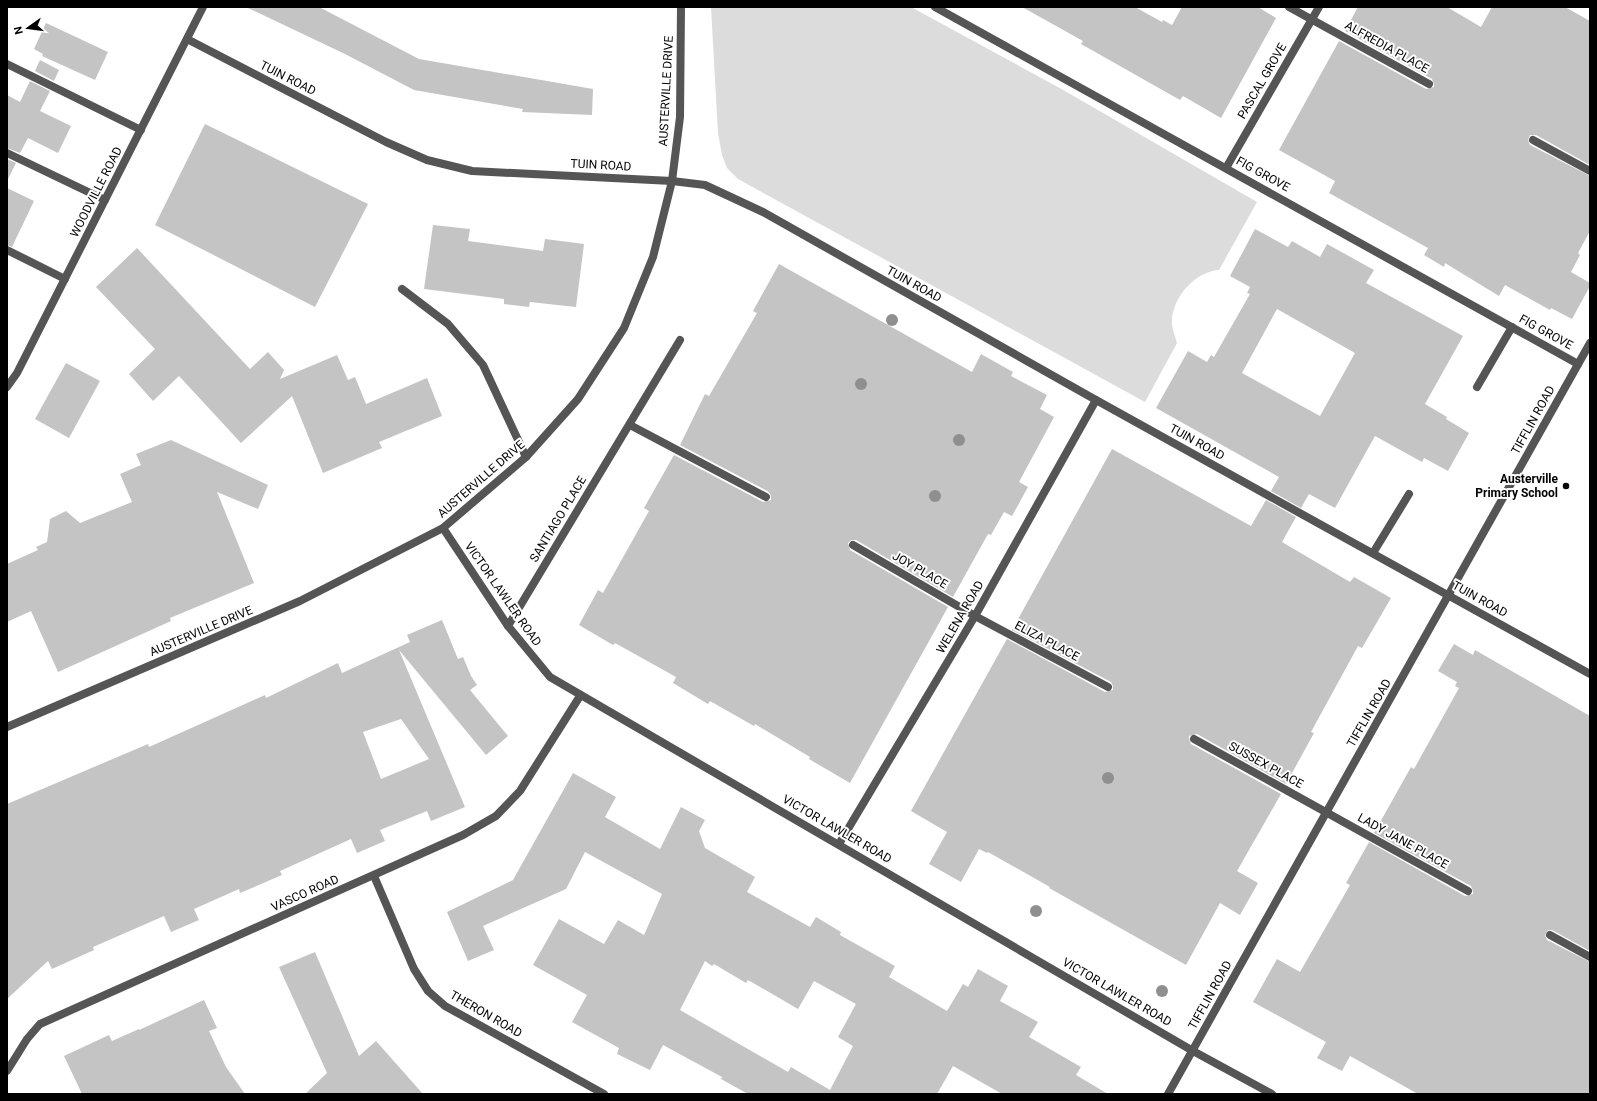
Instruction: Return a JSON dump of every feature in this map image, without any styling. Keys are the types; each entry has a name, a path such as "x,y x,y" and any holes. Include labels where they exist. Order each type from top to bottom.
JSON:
{"street":[{"name":"WOODVILLE ROAD","path":"7,387 17,373 65,280 203,7"},
{"name":"AUSTERVILLE DRIVE","path":"7,727 300,601 442,528 526,457 578,399 624,328 653,257 672,180 680,117 681,7"},
{"name":"FIG GROVE","path":"935,7 1578,364"},
{"name":"ALFREDIA PLACE","path":"1289,7 1429,84"},
{"name":"PASCAL GROVE","path":"1226,168 1319,7"},
{"name":"TUIN ROAD","path":"187,39 386,142 427,160 472,171 672,180 705,185 763,212 1096,400 1590,674"},
{"path":"7,64 141,130"},
{"path":"1533,140 1590,171"},
{"path":"7,153 105,200"},
{"path":"7,250 65,280"},
{"path":"402,290 448,324 483,365 526,457"},
{"path":"1477,387 1512,327"},
{"name":"SANTIAGO PLACE","path":"508,626 680,340"},
{"name":"TIFFLIN ROAD","path":"1168,1094 1590,343"},
{"name":"WELENA ROAD","path":"839,844 976,616 1096,400"},
{"path":"630,425 766,497"},
{"path":"1373,553 1409,494"},
{"name":"VICTOR LAWLER ROAD","path":"442,528 508,626 550,677 580,696 839,844 1193,1051 1272,1094"},
{"name":"JOY PLACE","path":"853,546 976,616"},
{"name":"ELIZA PLACE","path":"976,616 1108,687"},
{"name":"VASCO ROAD","path":"7,1072 27,1040 40,1024 374,876 463,835 496,816 520,792 580,696"},
{"name":"SUSSEX PLACE","path":"1194,739 1326,813"},
{"name":"LADY JANE PLACE","path":"1326,813 1468,891"},
{"name":"THERON ROAD","path":"374,876 414,969 428,991 445,1006 604,1094"},
{"path":"1550,935 1590,957"}],"shaded area":[{"path":"711,7 911,7 1065,91 1257,202 1219,270 1202,275 1194,280 1177,301 1172,321 1177,343 1145,402 738,179 727,168 722,155 718,133"}],"building":[{"path":"246,7 319,7 419,59 593,89 592,115 522,112 523,109 414,90 345,54"},
{"path":"1022,7 1135,7 1162,22 1163,20 1172,25 1182,7 1258,7 1276,18 1221,118 1183,96 1180,100 1081,44 1083,41"},
{"path":"1358,7 1447,7 1481,27 1492,7 1565,7 1590,21 1590,165 1536,135 1530,135 1528,140 1530,145 1590,176 1590,231 1578,253 1580,255 1571,272 1590,283 1590,286 1572,319 1551,308 1550,310 1505,285 1499,296 1445,263 1444,267 1424,255 1428,248 1329,193 1335,181 1279,150 1339,41 1426,89 1434,87 1432,79 1345,31"},
{"path":"46,23 108,52 95,80 42,56 43,54 34,49"},
{"path":"40,60 59,70 54,81 35,71"},
{"path":"30,81 50,91 40,111 71,126 58,153 28,138 20,153 7,148 7,95 20,102"},
{"path":"205,124 368,204 315,307 155,225"},
{"path":"7,159 16,163 7,181"},
{"path":"7,188 34,201 12,247 7,245"},
{"path":"433,225 470,229 468,241 543,251 545,239 584,244 576,307 530,302 529,307 504,304 504,299 424,289"},
{"path":"1255,229 1288,247 1292,241 1320,257 1327,244 1374,270 1366,283 1463,336 1425,404 1447,417 1446,419 1469,433 1448,471 1424,458 1422,462 1375,436 1335,508 1309,494 1301,508 1271,491 1279,477 1156,408 1188,351 1207,362 1211,355 1214,357 1250,294 1247,293 1250,287 1230,276","holes":["1277,309 1355,353 1320,416 1242,373"]},
{"path":"137,248 250,369 268,352 284,370 280,379 337,355 348,380 355,377 366,404 427,378 442,416 379,442 382,448 323,473 292,396 241,443 179,376 153,401 129,374 155,349 96,287"},
{"path":"779,264 972,372 981,354 1013,372 1011,376 1047,395 1040,409 1054,417 1019,482 1028,487 1012,516 1004,512 991,535 988,534 953,597 856,540 851,540 848,543 850,550 948,607 850,783 809,759 810,757 755,724 754,726 710,701 708,704 673,683 676,677 615,643 613,645 579,625 598,590 603,593 649,511 644,508 674,455 763,502 771,500 769,492 680,445 705,394 709,396 757,313 753,311"},
{"path":"66,363 100,381 69,438 35,419"},
{"path":"171,440 268,485 258,509 217,492 254,583 170,618 171,621 58,672 31,611 7,622 7,564 38,550 36,547 47,542 50,519 66,511 80,523 132,502 120,474 141,465 136,454"},
{"path":"1112,449 1251,526 1266,500 1296,517 1282,542 1350,582 1354,577 1391,598 1362,648 1358,646 1311,732 1314,733 1286,784 1197,734 1189,736 1191,744 1281,794 1237,871 1258,883 1240,915 1220,903 1186,965 988,852 987,853 979,849 961,882 929,864 947,832 911,811 1007,639 1105,692 1113,690 1111,682 1012,630"},
{"path":"442,620 458,659 463,657 471,676 477,685 470,690 508,736 486,755 399,650 465,807 431,821 427,811 380,830 385,841 357,853 351,839 280,871 282,875 240,893 239,889 194,909 199,920 171,932 164,916 93,947 94,950 52,969 48,961 7,999 7,804 148,744 149,747 265,695 266,698 338,663 342,673 410,642 407,635","holes":["401,719 429,759 381,779 363,732"]},
{"path":"1454,644 1473,655 1475,650 1590,716 1590,951 1552,930 1548,930 1545,935 1547,940 1590,962 1590,1094 1418,1094 1350,1056 1342,1071 1317,1058 1326,1042 1253,1002 1277,959 1300,972 1350,885 1346,883 1369,842 1465,896 1473,894 1471,886 1374,833 1411,767 1414,769 1459,688 1455,686 1457,682 1438,671"},
{"path":"573,773 616,797 605,817 660,849 681,807 705,820 699,831 705,848 755,877 747,892 810,927 816,917 841,932 840,935 895,966 889,977 947,1011 963,984 968,987 978,969 1008,986 1000,1001 1038,1022 1029,1037 1081,1067 1076,1075 1108,1094 1002,1094 953,1066 937,1094 748,1094 721,1079 722,1077 663,1045 650,1070 617,1054 619,1048 572,1022 587,995 533,965 559,919 604,944 618,920 644,935 662,894 585,852 566,889 483,926 494,950 468,961 447,912 513,880","holes":["705,961 712,966 714,964 746,983 748,980 798,1009 814,981 856,1004 838,1037 853,1046 830,1090 791,1067 788,1072 680,1010"]},
{"path":"315,952 359,1056 376,1041 423,1094 305,1094 327,1073 279,967"},
{"path":"204,1000 217,1028 209,1031 226,1067 245,1094 82,1094 64,1056 109,1035 112,1041"}],"place":[{"name":"Austerville Primary School","path":"1566,486"}]}
